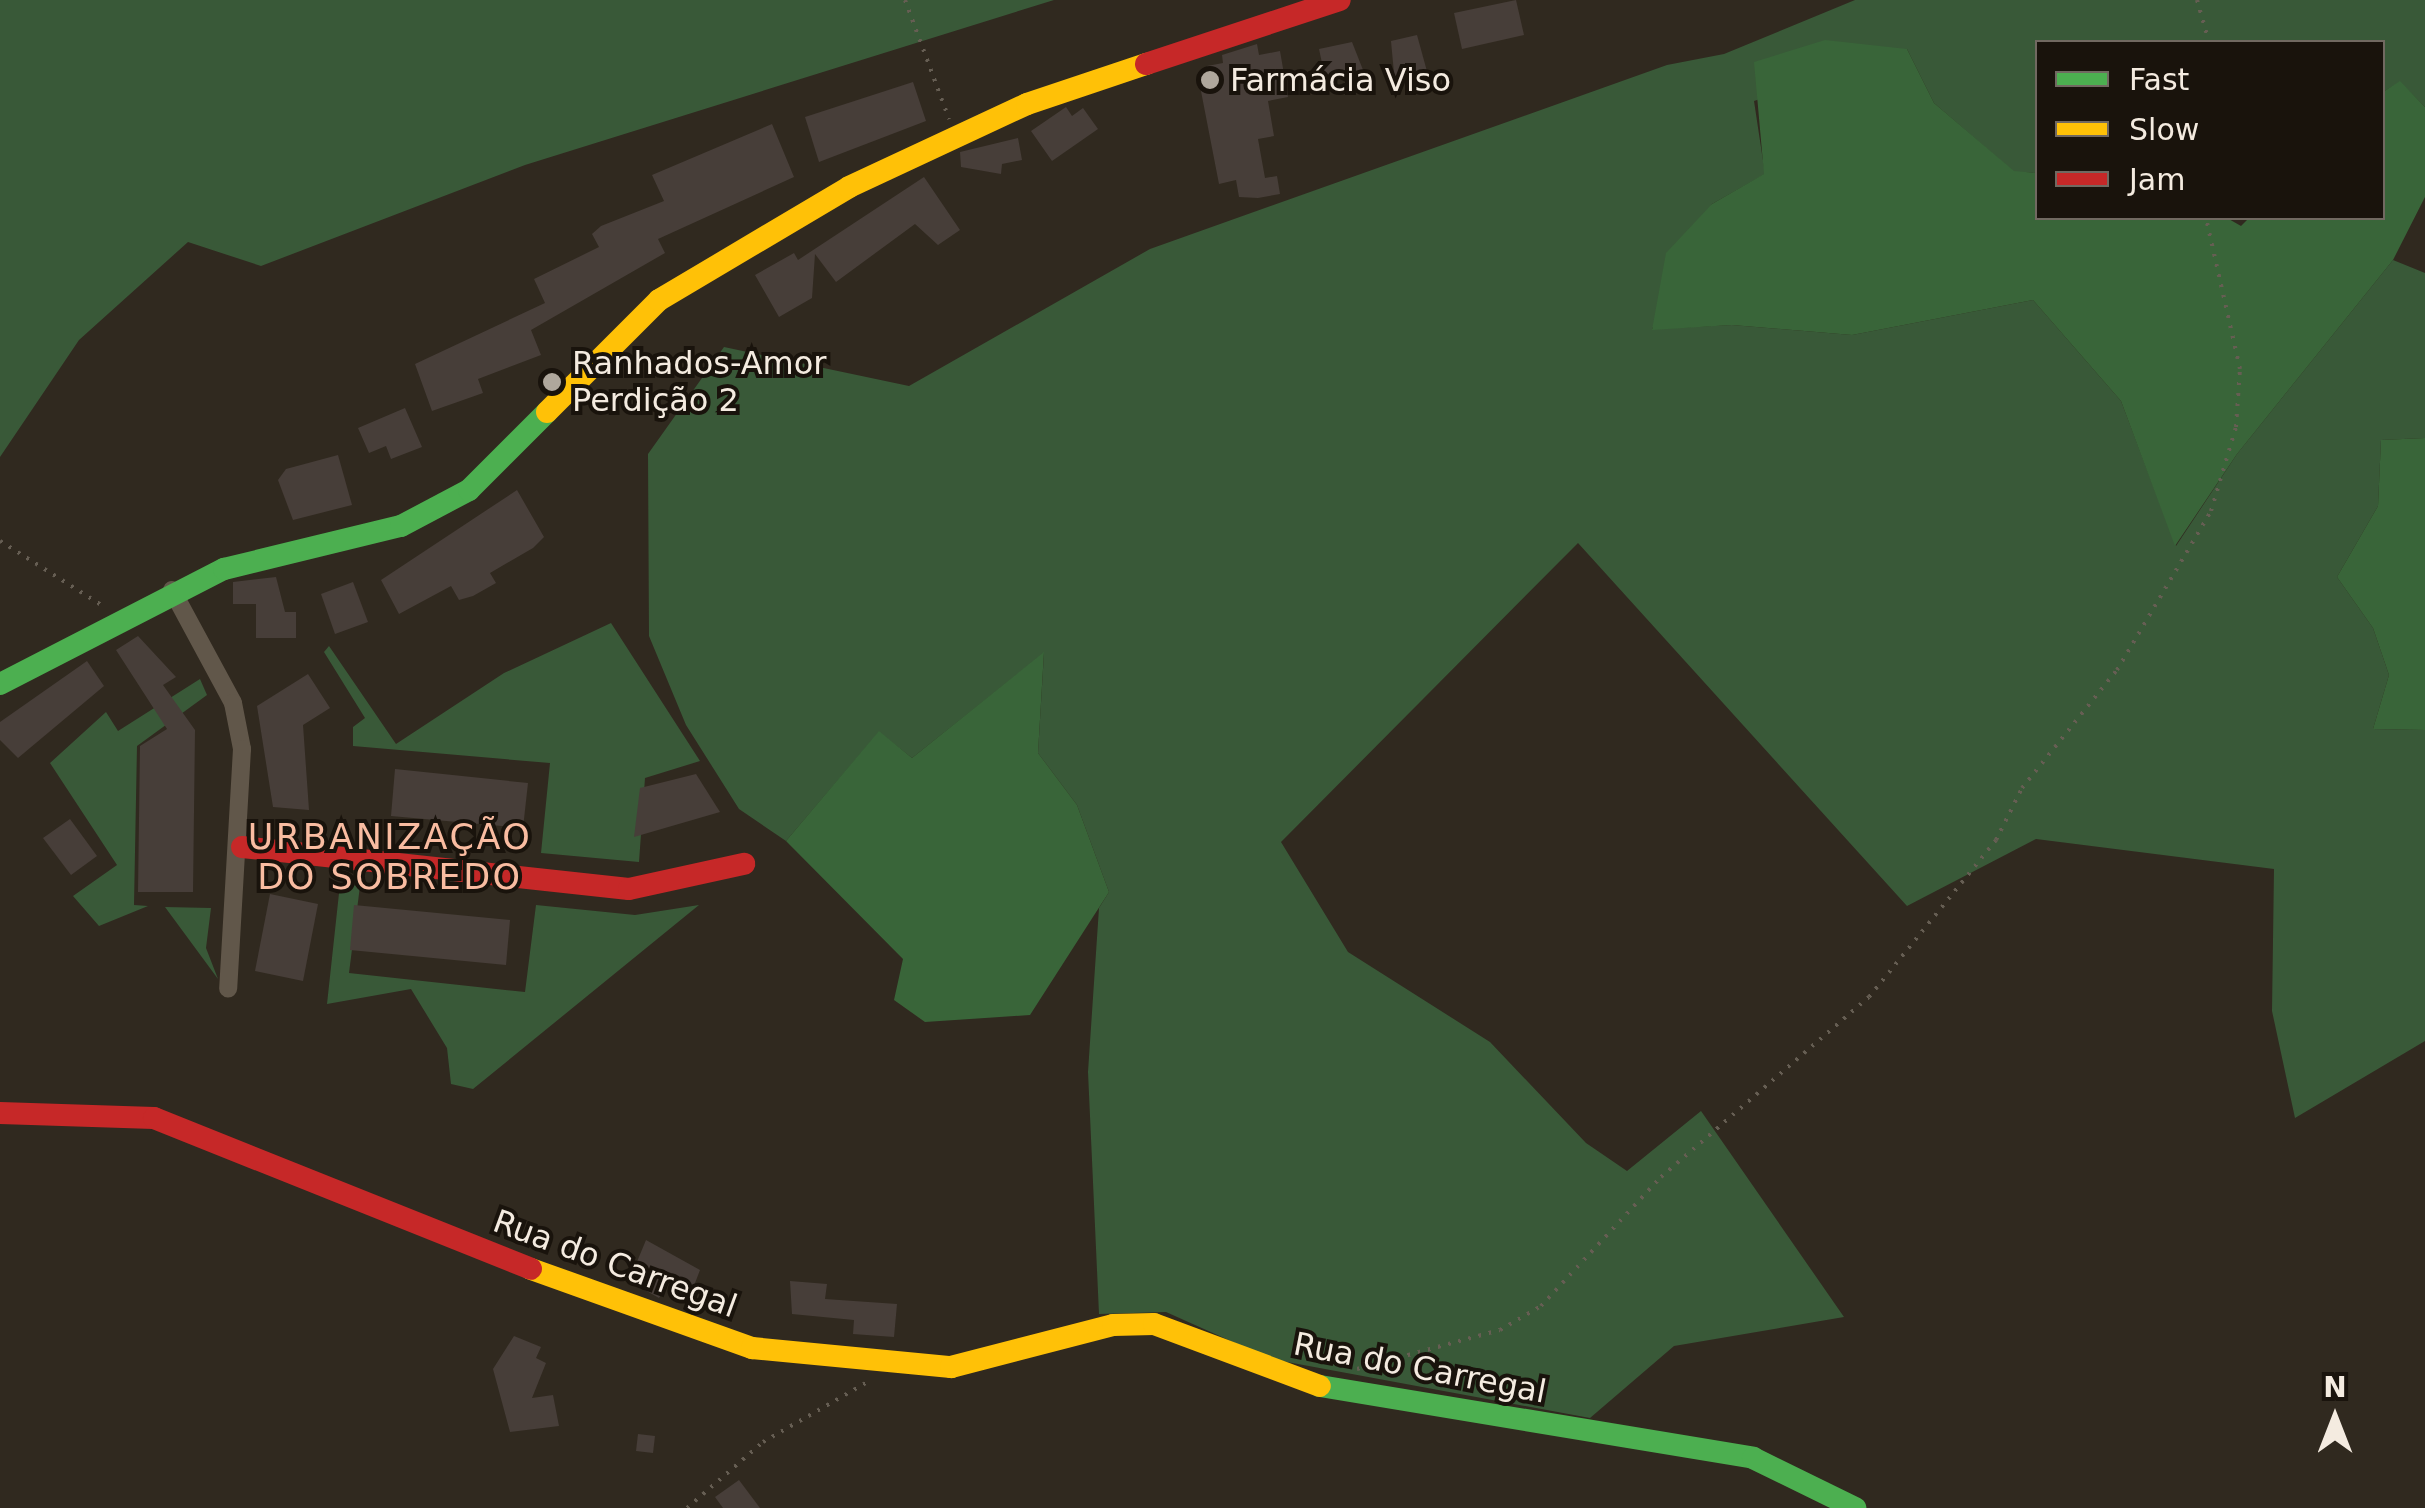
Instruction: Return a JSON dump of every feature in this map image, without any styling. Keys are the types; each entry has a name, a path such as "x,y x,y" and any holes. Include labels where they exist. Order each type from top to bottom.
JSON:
{"street":[{"path":"0,684 172,590 401,526 469,490 659,300 849,187 1027,104 1340,0"},
{"path":"172,590 233,703 242,846 228,989"},
{"path":"242,846 630,889 688,884 744,864"},
{"name":"Rua do Carregal","path":"0,1113 154,1118 680,1326 752,1348 884,1362 978,1365 1134,1323 1172,1328 1290,1382 1753,1458 1855,1508"}],"path":[{"path":"905,0 954,138"},
{"path":"2197,0 2208,40"},
{"path":"1328,1388 1354,1370 1500,1330 1541,1306 1661,1177 1870,997 1996,840 2022,788 2117,670 2211,511 2236,427 2240,369 2206,220"},
{"path":"0,541 120,615"},
{"path":"687,1508 763,1442 875,1378 884,1362"}],"green space":[{"path":"0,0 1054,0 525,165 261,266 188,242 79,340 0,457"},
{"path":"1855,0 2425,0 2425,107 2400,82 2385,91 2385,40 2035,40 2035,173 2014,172 1934,103 1907,49 1754,101 1765,174 1712,204 1652,329 1732,325 1852,335 2033,300 2121,401 2176,546 2237,454 2393,260 2425,273 2425,438 2381,440 2378,506 2337,577 2373,628 2389,675 2373,729 2425,730 2425,1041 2295,1118 2272,1011 2274,869 2036,839 1907,906 1578,543 1281,842 1348,952 1490,1042 1586,1143 1627,1171 1701,1111 1844,1317 1674,1346 1590,1418 1271,1359 1166,1312 1099,1314 1088,1072 1099,908 1109,892 1077,805 1038,753 1044,653 912,758 879,732 786,841 739,809 686,725 649,636 648,454 724,347 909,386 1150,249 1667,65 1724,54"},
{"path":"1825,40 1907,49 1934,103 2014,171 2035,173 2035,220 2230,220 2241,226 2247,220 2385,220 2385,91 2400,81 2425,107 2425,197 2393,260 2237,454 2175,546 2121,401 2033,300 1852,335 1732,325 1652,330 1666,253 1712,204 1764,174 1754,62"},
{"path":"2425,438 2425,730 2373,729 2389,675 2373,628 2337,577 2378,506 2381,440"},
{"path":"611,623 700,761 645,778 639,862 541,853 550,763 353,746 353,727 365,718 324,652 329,646 396,744 504,673"},
{"path":"1044,652 1038,753 1077,805 1109,892 1030,1015 925,1022 894,1000 903,959 786,841 879,731 912,758"},
{"path":"200,679 207,695 137,746 134,905 148,906 99,926 73,896 117,865 50,763 106,712 118,731"},
{"path":"340,884 360,886 349,973 525,992 536,905 635,915 699,905 473,1089 451,1084 447,1048 411,989 327,1004"},
{"path":"165,907 211,908 206,948 218,979"}],"building":[{"path":"1516,0 1524,35 1462,49 1454,13"},
{"path":"1417,35 1428,75 1395,84 1391,41"},
{"path":"1352,42 1365,75 1326,82 1319,49"},
{"path":"1257,44 1259,55 1280,51 1288,97 1268,101 1274,136 1258,139 1265,178 1277,176 1280,194 1239,197 1236,180 1219,184 1200,86 1210,84 1207,66 1223,63 1222,55"},
{"path":"913,82 926,121 819,162 805,117"},
{"path":"1066,107 1072,116 1083,108 1098,129 1052,161 1031,131"},
{"path":"772,124 794,177 658,239 665,253 531,330 541,355 478,379 483,393 432,411 415,364 545,303 534,279 599,247 592,234 601,226 664,201 652,175"},
{"path":"1018,138 1022,160 1002,164 1001,174 961,167 960,152"},
{"path":"924,177 960,230 938,245 915,224 836,282 815,254 812,298 779,317 755,275 794,253 798,260"},
{"path":"405,408 422,447 391,459 386,446 369,453 358,428"},
{"path":"338,455 352,505 293,520 278,480 286,469"},
{"path":"517,490 544,537 533,548 490,573 496,583 473,596 459,600 451,586 399,614 381,580"},
{"path":"276,577 285,612 296,612 296,638 256,638 256,604 233,604 233,582"},
{"path":"353,582 368,622 335,634 321,594"},
{"path":"138,636 176,677 163,685 195,730 193,892 138,892 140,746 167,729 116,650"},
{"path":"87,661 104,686 18,758 0,740 0,722"},
{"path":"308,674 330,708 303,725 309,810 273,807 257,706"},
{"path":"395,769 528,783 523,828 391,816"},
{"path":"696,774 720,812 634,837 640,788"},
{"path":"70,819 97,856 71,875 43,838"},
{"path":"270,894 318,904 303,981 255,971"},
{"path":"354,905 510,920 506,965 350,950"},
{"path":"646,1240 700,1270 692,1291 668,1282 659,1298 629,1281"},
{"path":"790,1281 827,1284 825,1299 897,1304 894,1337 853,1334 854,1320 792,1314"},
{"path":"514,1336 541,1347 536,1358 546,1363 532,1398 553,1395 559,1426 510,1432 493,1369"},
{"path":"638,1434 655,1436 653,1453 636,1451"},
{"path":"739,1480 760,1508 723,1508 715,1497"}],"traffic: fast":[{"path":"0,684 224,569 401,526 469,490 547,412"},
{"path":"1320,1386 1753,1458 1855,1508"}],"traffic: slow":[{"path":"547,412 659,300 849,187 1027,104 1146,64"},
{"path":"531,1269 752,1348 951,1367 1113,1325 1154,1324 1320,1386"}],"traffic: jam":[{"path":"1146,64 1340,0"},
{"path":"242,847 629,889 744,864"},
{"path":"0,1113 154,1118 531,1269"}],"place":[{"name":"Farmácia Viso","path":"1210,80"},
{"name":"Ranhados-Amor Perdição 2","path":"552,382"}],"district":[{"name":"URBANIZAÇÃO DO SOBREDO","path":"390,857"}]}
